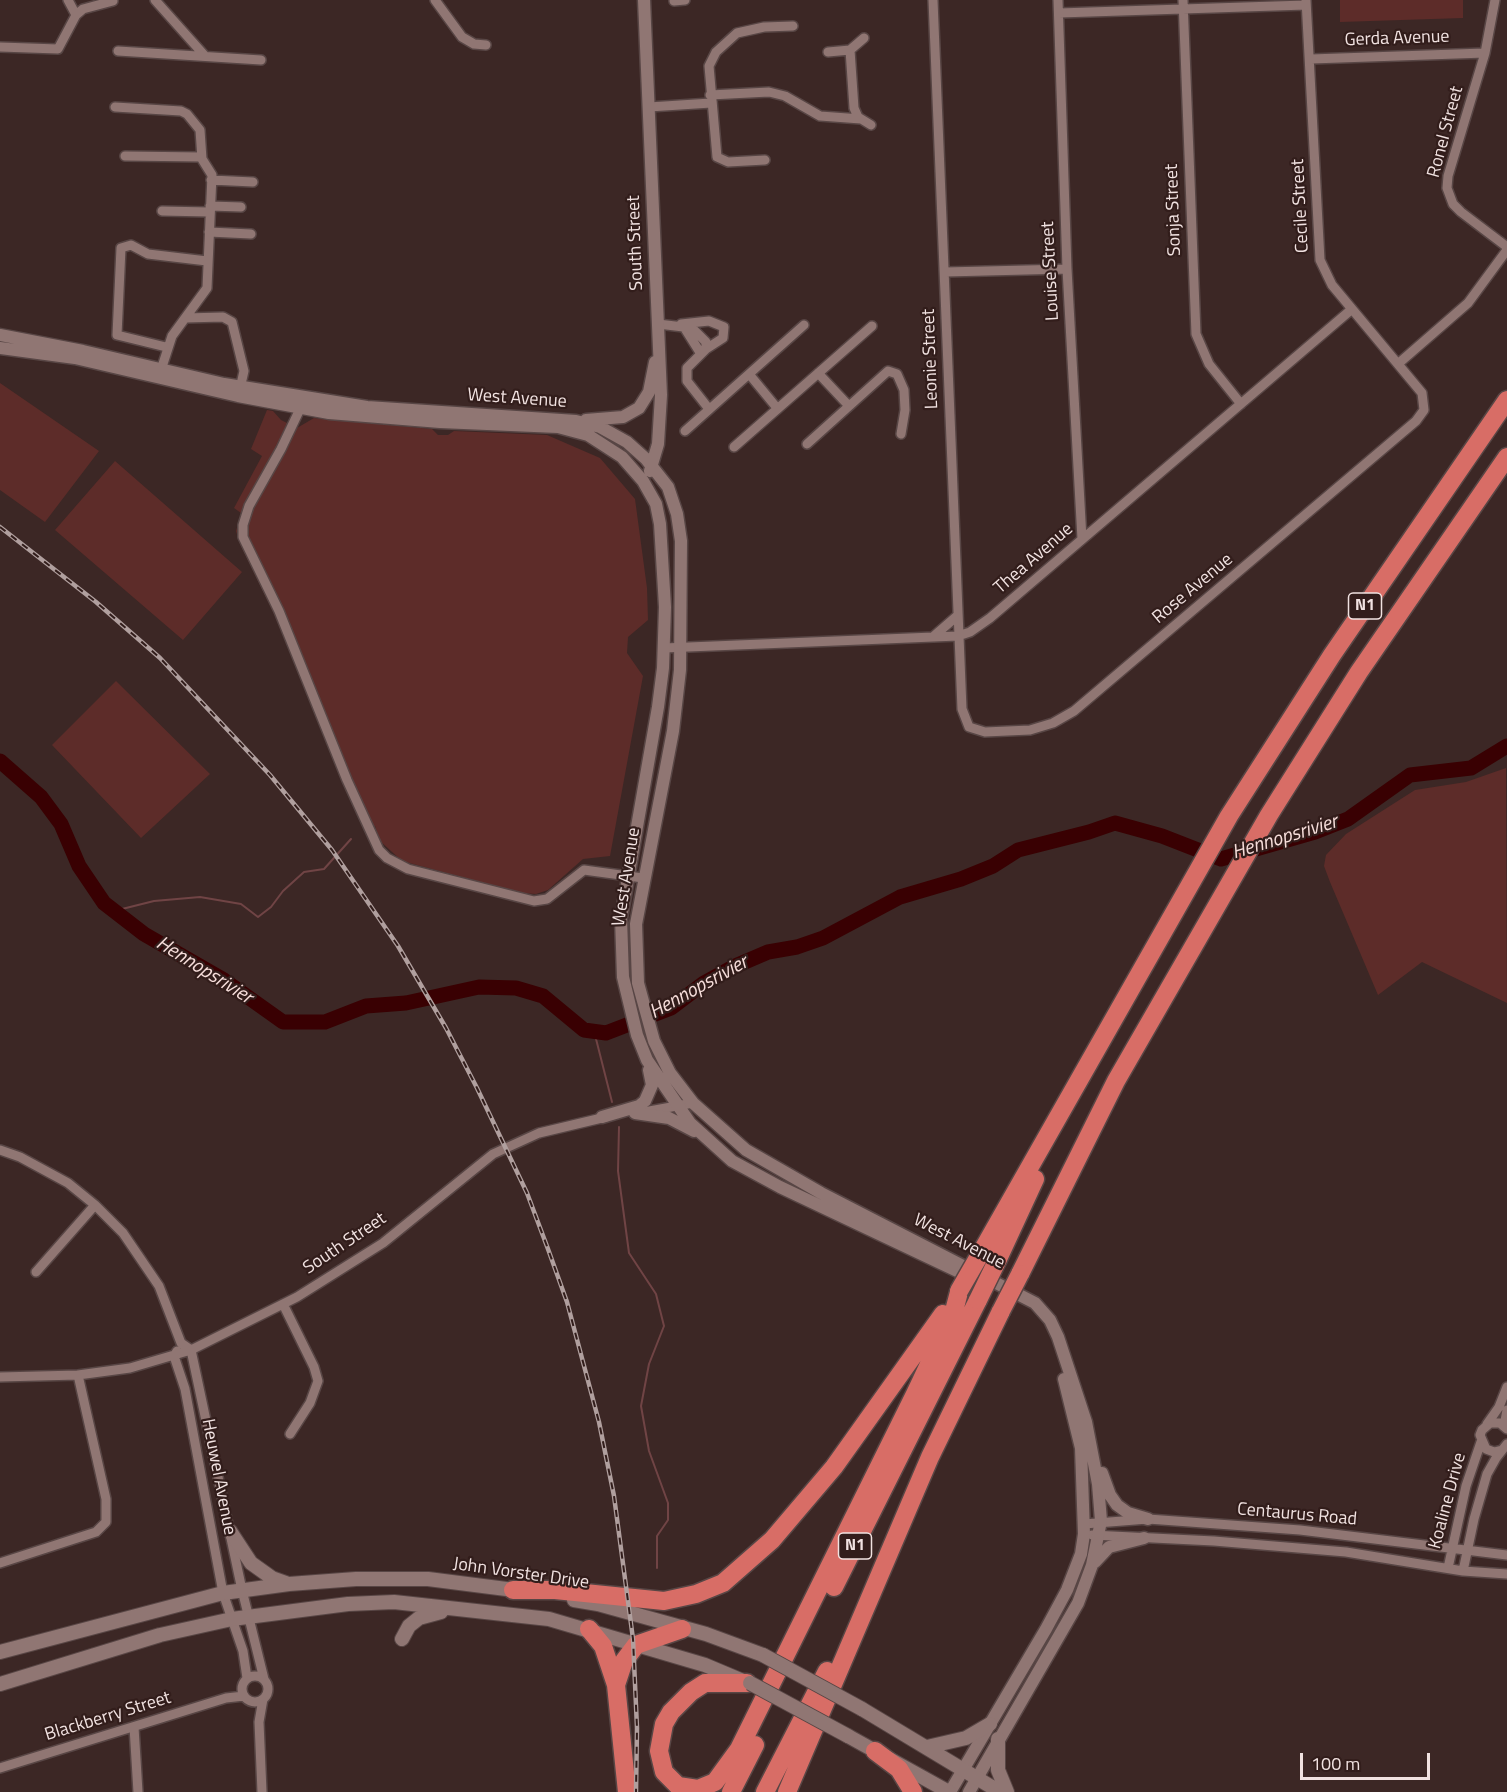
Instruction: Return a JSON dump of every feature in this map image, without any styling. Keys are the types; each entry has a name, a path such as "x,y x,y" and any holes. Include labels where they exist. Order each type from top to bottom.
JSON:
{"highway":[{"name":"N1","path":"731,1792 978,1300 990,1255 1087,1069 1194,877 1229,816 1339,645 1507,400"},
{"name":"N1","path":"765,1792 893,1541 1000,1311 1116,1081 1269,815 1359,672 1507,456"},
{"path":"513,1590 555,1590 664,1601 696,1594 723,1582 772,1540 834,1467 959,1292 990,1255"},
{"path":"749,1683 705,1683 691,1692 670,1712 664,1724 659,1751 664,1772 678,1786 698,1789 715,1782 739,1749 915,1394 954,1311 959,1292"},
{"path":"787,1792 893,1541"},
{"path":"589,1629 603,1647 616,1685 627,1792"},
{"path":"616,1685 624,1661 636,1645 682,1629"},
{"path":"875,1751 899,1769 913,1792"}],"main road":[{"path":"230,1531 251,1563 272,1578 289,1584"},
{"name":"John Vorster Drive","path":"0,1652 223,1593 289,1584 356,1579 428,1579 513,1590 598,1604 740,1645 764,1655 862,1709 1000,1792"},
{"path":"0,1684 160,1635 250,1615 348,1604 394,1602 549,1619 705,1665 749,1683 949,1792"},
{"path":"402,1639 409,1626 419,1618 455,1609"},
{"path":"927,1747 966,1738 990,1724"},
{"path":"998,1738 998,1770 1007,1792"}],"street":[{"path":"68,0 76,15"},
{"path":"155,0 205,56"},
{"path":"435,0 462,37 474,44 486,45"},
{"name":"South Street","path":"643,481 653,466 661,426 644,0"},
{"path":"674,1 685,0"},
{"name":"Leonie Street","path":"933,0 957,616 963,716"},
{"name":"Louise Street","path":"1058,0 1067,269 1082,540"},
{"name":"Ronel Street","path":"1495,0 1485,53 1448,176 1447,188 1453,204 1507,248"},
{"path":"0,47 58,49 76,15 92,5 113,1"},
{"path":"1059,13 1183,4 1306,3"},
{"name":"Cecile Street","path":"1306,3 1311,59 1317,245 1324,273 1422,393 1424,410"},
{"name":"Sonja Street","path":"1183,4 1196,334 1209,364 1241,404"},
{"path":"765,160 719,159 715,153 708,71 711,58 731,38 753,29 793,26"},
{"path":"828,52 850,50 864,38"},
{"path":"850,50 854,108 861,119 871,125"},
{"path":"118,51 261,60"},
{"name":"Gerda Avenue","path":"1311,59 1485,53"},
{"path":"649,106 769,92 785,96 820,116 861,119"},
{"path":"115,107 184,112 200,129 201,157 211,171 205,294 185,318 166,347 161,373"},
{"path":"125,156 201,157"},
{"path":"211,180 253,182"},
{"path":"162,211 241,207"},
{"path":"208,232 251,234"},
{"path":"166,347 117,335 121,248 131,245 148,254 207,261"},
{"path":"1399,363 1468,303 1507,248"},
{"path":"945,272 1067,269"},
{"name":"Thea Avenue","path":"664,648 958,636 970,632 990,618 1352,309"},
{"path":"185,318 223,317 232,322 244,371 240,391"},
{"path":"658,324 680,326 709,321 720,324 726,332 723,338 704,351 687,368 687,383 709,409"},
{"path":"685,431 804,325"},
{"path":"680,326 704,351"},
{"path":"734,447 872,326"},
{"name":"West Avenue","path":"0,335 240,391 300,409 384,418 558,427 588,435 609,447 643,481 656,504 660,524 664,648 658,707 628,876 620,948 625,987 641,1047 647,1060 677,1106 702,1136 725,1156 751,1173 924,1254 1031,1310 1052,1340 1075,1416 1082,1460 1084,1529 1081,1554 1067,1590 949,1792"},
{"path":"576,421 614,419 639,408 650,392 658,340"},
{"name":"West Avenue","path":"0,348 161,373"},
{"path":"807,444 888,372 892,371 899,377 906,398 902,434"},
{"path":"818,373 849,406"},
{"path":"749,374 777,408"},
{"name":"West Avenue","path":"240,391 366,407 576,421 618,436 653,466 668,487 679,523 682,648 673,730 636,924 638,983 654,1041 670,1073 693,1103 716,1127 761,1161 1035,1303 1050,1320 1058,1337 1086,1422 1101,1521 1100,1536 1092,1565 1078,1603 998,1738 969,1792"},
{"path":"300,409 249,506 243,525 243,537 279,611 347,780 379,850 387,858 408,869 534,901 547,899 584,870 643,878"},
{"name":"Rose Avenue","path":"963,716 969,727 977,731 1030,730 1053,723 1074,711 1416,421 1424,410"},
{"path":"932,637 957,616"},
{"path":"602,1117 639,1106 645,1101 652,1085 647,1060"},
{"name":"South Street","path":"0,1377 78,1375 130,1368 190,1350 283,1304 383,1243 493,1154 539,1133 602,1117 693,1103"},
{"path":"635,1113 669,1118 702,1136"},
{"path":"0,1150 42,1168 68,1183 95,1205 123,1233 147,1265 165,1299 181,1343 190,1350"},
{"path":"36,1272 95,1205"},
{"path":"283,1304 314,1367 318,1381 310,1403 290,1434"},
{"path":"174,1356 181,1343"},
{"name":"Heuwel Avenue","path":"190,1350 242,1590 264,1679"},
{"name":"Heuwel Avenue","path":"174,1356 184,1389 223,1593 245,1658 248,1678"},
{"path":"0,1563 96,1532 106,1522 106,1499 78,1375"},
{"path":"1485,1426 1499,1407 1507,1387"},
{"path":"1485,1426 1495,1422 1506,1428 1507,1410"},
{"name":"Koaline Drive","path":"1448,1568 1451,1547 1481,1442 1480,1435 1485,1426"},
{"path":"1481,1442 1489,1451 1504,1447"},
{"name":"Koaline Drive","path":"1463,1571 1474,1519 1487,1474 1504,1447"},
{"path":"1092,1450 1113,1500 1128,1513 1148,1519"},
{"name":"Centaurus Road","path":"1084,1529 1101,1521 1148,1519 1300,1530 1507,1555"},
{"name":"Centaurus Road","path":"1084,1529 1100,1536 1214,1541 1346,1552 1463,1571 1507,1574"},
{"path":"1092,1565 1109,1548 1144,1538"},
{"path":"259,1722 245,1695 248,1678 256,1676 264,1679 268,1692 262,1699 259,1722 262,1792"},
{"path":"245,1695 262,1699"},
{"name":"Blackberry Street","path":"0,1768 226,1698 245,1695"},
{"path":"134,1727 138,1792"}],"shaded area":[{"path":"1340,0 1463,0 1463,18 1340,22"},
{"path":"0,383 99,451 45,522 0,490"},
{"path":"267,410 273,411 281,420 297,428 314,418 432,429 438,435 448,435 454,431 547,435 600,458 635,499 647,588 648,620 628,637 627,653 643,676 610,856 583,859 548,890 536,894 522,893 402,861 380,841 375,826 364,830 274,614 236,531 241,513 234,508 262,456 251,449"},
{"path":"115,461 242,572 183,640 55,530"},
{"path":"116,681 210,774 141,838 52,745"},
{"path":"1506,768 1507,1003 1422,962 1378,995 1324,866 1326,855 1346,834 1415,790 1466,782"}],"waterway":[{"name":"Hennopsrivier","path":"0,761 41,797 61,824 79,866 104,903 144,934 224,980 283,1022 325,1022 366,1006 406,1003 479,987 516,988 543,996 584,1030 606,1033 671,1008 704,983 733,967 768,952 797,947 823,938 900,897 961,879 993,866 1018,850 1115,823 1162,836 1221,859 1315,832 1348,819 1410,775 1471,768 1507,746"},
{"path":"114,911 154,901 200,897 241,904 258,917 271,907 283,891 304,872 324,869 351,839"},
{"path":"594,1031 612,1102"},
{"path":"619,1127 618,1171 629,1253 656,1294 664,1326 649,1364 641,1406 649,1451 668,1503 668,1520 657,1536 657,1568"}],"railway":[{"path":"0,527 96,602 160,658 270,775 332,850 398,946 446,1028 477,1088 527,1193 548,1249 567,1302 599,1422 614,1496 633,1639 637,1728 636,1792"}]}
